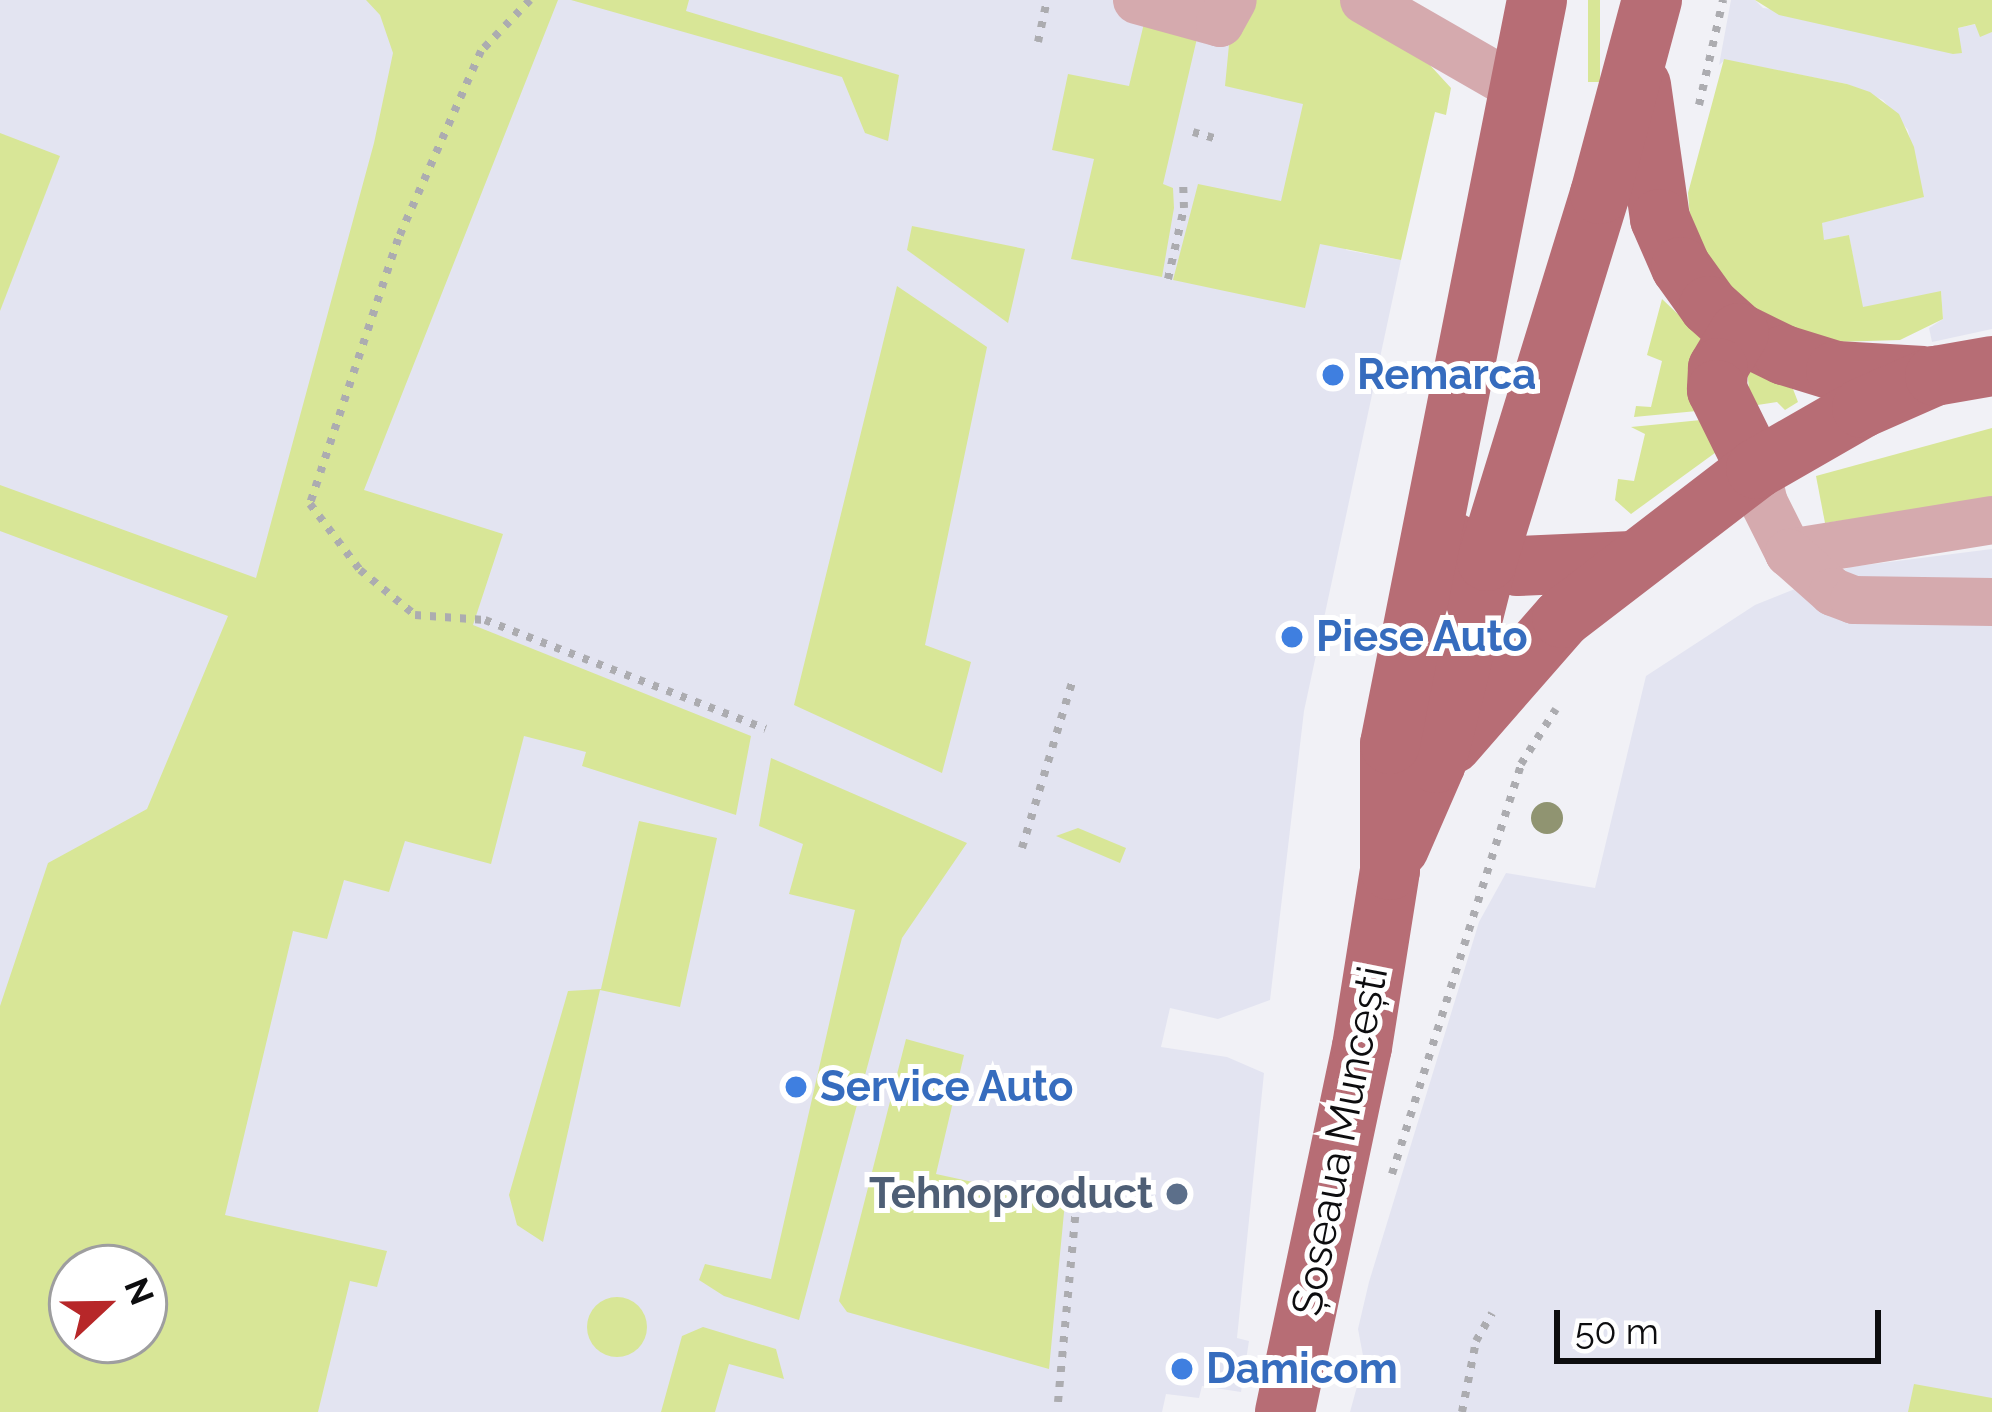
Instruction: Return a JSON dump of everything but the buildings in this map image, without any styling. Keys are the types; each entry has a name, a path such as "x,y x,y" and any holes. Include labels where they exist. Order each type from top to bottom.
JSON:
{"main road":[{"name":"Șoseaua Muncești","path":"1285,1412 1359,1069 1390,869 1390,745 1537,0"},
{"name":"Șoseaua Muncești","path":"1390,869 1436,763 1486,561 1645,28"},
{"path":"1645,28 1660,219 1681,268 1739,333 1836,371 1964,371"},
{"path":"1739,333 1718,368 1717,390 1756,469"},
{"path":"1436,763 1502,680 1562,618 1632,561 1756,469 1862,408 1964,371"},
{"path":"1431,524 1459,548 1486,561 1546,567 1632,561"}],"lane":[{"path":"1137,0 1220,23 1233,0"},
{"path":"1364,0 1519,88"},
{"path":"1756,469 1764,503 1789,553 1834,592 1854,600 1992,602"},
{"path":"1789,553 1992,520"}],"path":[{"path":"530,0 481,51 398,239 310,504 360,570 415,615 507,627 766,729"},
{"path":"1038,42 1046,0"},
{"path":"1696,119 1723,0"},
{"path":"1193,132 1214,137"},
{"path":"1168,279 1184,208 1183,184"},
{"path":"1022,848 1073,680"},
{"path":"1391,1176 1521,764 1564,696"},
{"path":"1058,1402 1078,1188"},
{"path":"1462,1412 1476,1341 1492,1313"}],"shaded area":[{"path":"0,0 1378,0 1346,250 1401,260 1304,711 1270,1000 1218,1019 1170,1008 1161,1047 1227,1057 1264,1073 1237,1338 1249,1341 1241,1392 1202,1386 1199,1398 1166,1394 1162,1412 0,1412"},
{"path":"1731,0 1755,0 1763,8 1958,28 1976,24 1980,36 1992,32 1992,329 1932,342 1929,328 1943,319 1941,292 1862,308 1849,235 1824,241 1821,223 1923,197 1908,130 1883,100 1847,84 1725,60 1719,65"},
{"path":"1992,549 1992,1412 1350,1412 1364,1361 1358,1329 1369,1282 1479,922 1506,873 1595,888 1646,676 1755,605 1850,567"}],"green space":[{"path":"366,0 558,0 364,490 503,534 473,625 751,736 736,815 582,766 586,752 524,736 491,864 405,841 389,892 344,880 327,939 293,931 225,1215 387,1251 377,1287 350,1281 318,1412 0,1412 0,1006 48,863 147,809 228,616 0,531 0,485 256,578 374,143 393,53 380,15"},
{"path":"571,0 689,0 686,11 899,75 888,141 865,133 842,77"},
{"path":"1246,0 1346,0 1406,39 1451,88 1446,115 1435,112 1401,260 1320,244 1305,308 1173,280 1198,184 1281,201 1303,104 1225,86 1231,24"},
{"path":"1588,0 1600,0 1600,82 1588,82"},
{"path":"1755,0 1992,0 1992,32 1980,37 1975,24 1958,28 1962,53 1953,54 1779,15"},
{"path":"1145,19 1198,34 1163,184 1173,188 1174,208 1162,277 1071,259 1094,159 1052,150 1068,74 1129,86"},
{"path":"1724,59 1847,84 1870,92 1899,114 1914,147 1924,197 1822,223 1824,240 1849,235 1863,307 1941,291 1943,319 1900,340 1834,342 1802,334 1760,314 1713,270 1690,218 1688,193"},
{"path":"0,133 60,156 0,311"},
{"path":"912,226 1025,249 1008,323 907,250"},
{"path":"897,286 987,347 925,645 971,662 942,773 794,705"},
{"path":"1662,299 1702,337 1697,411 1634,417 1636,406 1651,407 1662,361 1647,355"},
{"path":"1747,370 1793,389 1798,402 1785,410 1777,402 1751,406"},
{"path":"1701,420 1719,450 1631,514 1615,500 1618,479 1634,481 1645,434 1631,427"},
{"path":"1992,428 1992,500 1825,523 1816,476"},
{"path":"771,758 967,843 902,938 799,1320 724,1296 699,1280 705,1264 771,1279 855,910 789,894 803,844 759,826"},
{"path":"639,821 717,838 680,1007 600,990 543,1242 517,1225 509,1195 568,991 601,989"},
{"path":"1078,828 1126,848 1120,863 1056,836"},
{"path":"906,1039 964,1055 936,1174 1065,1202 1049,1369 847,1312 839,1301"},
{"path":"617,1297 638,1306 647,1327 638,1348 617,1357 596,1348 587,1327 596,1306"},
{"path":"703,1327 776,1349 784,1379 729,1364 715,1412 661,1412 682,1336"},
{"path":"1914,1384 1992,1398 1992,1412 1908,1412"}],"place":[{"name":"Remarca","path":"1333,375"},
{"name":"Piese Auto","path":"1292,637"},
{"name":"Service Auto","path":"796,1087"},
{"name":"Tehnoproduct","path":"1177,1194"},
{"name":"Damicom","path":"1182,1369"}]}
